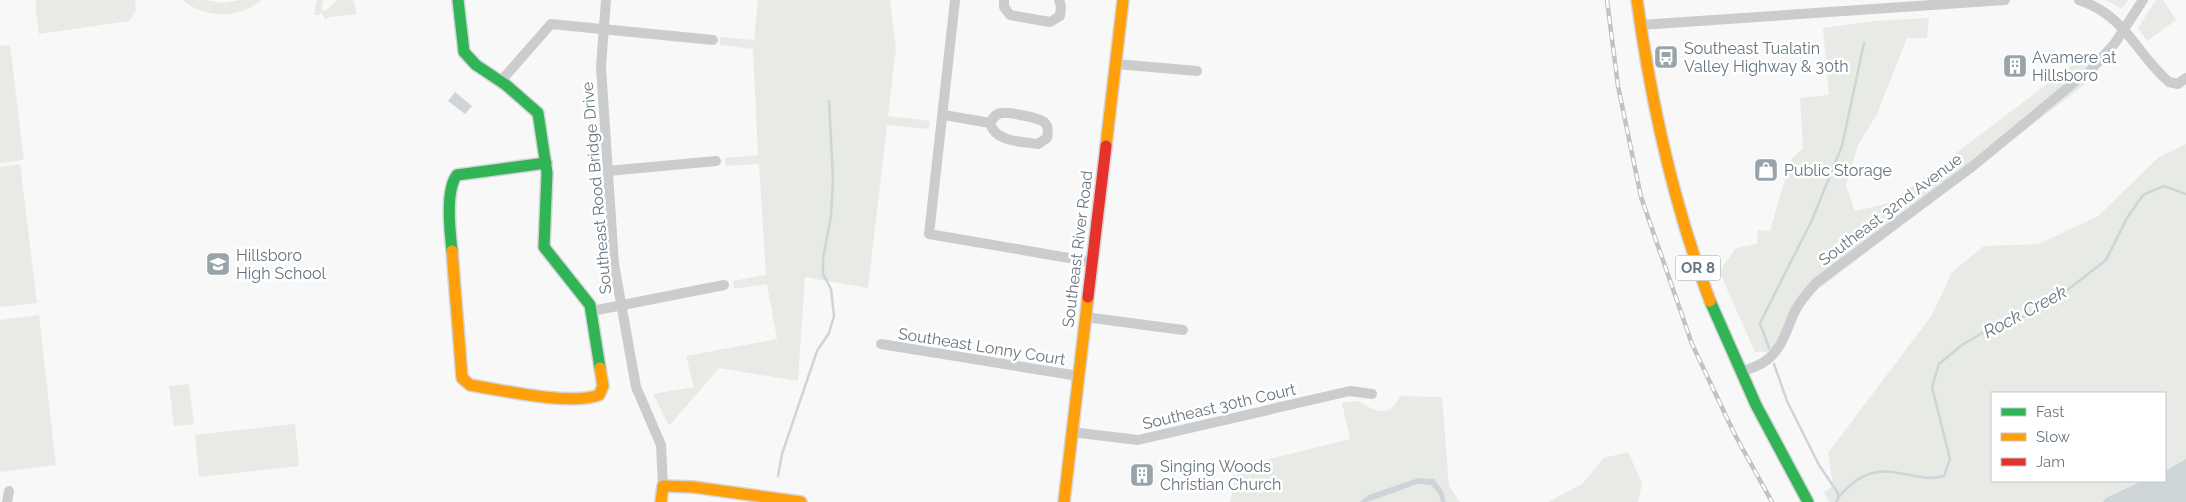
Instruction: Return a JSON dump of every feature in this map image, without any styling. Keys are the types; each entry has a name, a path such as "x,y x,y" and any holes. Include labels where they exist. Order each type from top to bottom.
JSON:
{"street":[{"path":"458,0 464,52 483,72 501,81 538,113 546,163 547,180 543,235 544,247 590,305 592,311 603,386 598,395 589,399 534,396 470,385 462,378 449,217 453,180 457,175 464,173 546,163"},
{"name":"Southeast Rood Bridge Drive","path":"606,0 601,67 614,264 636,387 661,445 663,486"},
{"path":"955,0 944,115 929,234 1092,262"},
{"path":"1001,0 1004,8 1010,15 1050,22 1060,16 1061,6 1059,0"},
{"name":"Southeast River Road","path":"1064,502 1123,0"},
{"name":"OR 8","path":"1637,0 1661,137 1684,223 1711,304 1740,372 1805,498"},
{"path":"1640,25 2005,0"},
{"path":"2080,0 2103,11 2125,29 2169,82 2178,84 2186,78"},
{"path":"2090,71 2125,29 2143,0"},
{"path":"501,81 551,24 713,40"},
{"path":"1116,64 1197,71"},
{"name":"Southeast 32nd Avenue","path":"1740,372 1761,364 1770,358 1782,343 1795,310 1816,283 1972,166 2076,81"},
{"path":"1002,113 1038,118 1046,123 1048,127 1047,138 1038,144 1003,138 994,133 990,123 994,117 1002,113"},
{"path":"944,115 990,123"},
{"path":"608,171 716,162"},
{"path":"592,311 724,285"},
{"path":"1085,317 1182,330"},
{"name":"Southeast Lonny Court","path":"881,344 1078,376"},
{"name":"Southeast 30th Court","path":"1071,432 1138,440 1350,391 1372,394"},
{"path":"661,502 663,486 693,487 801,502"},
{"path":"7,502 9,491"}],"shaded area":[{"path":"36,0 135,0 136,10 129,21 39,34"},
{"path":"182,0 204,0 224,3 240,0 262,0 242,11 222,14 202,11"},
{"path":"317,0 323,0 321,11 326,10 338,0 353,0 357,14 329,17 325,20 321,12 320,15 314,15"},
{"path":"758,0 890,0 896,48 888,116 930,121 929,129 887,125 868,288 805,277 798,381 719,368 670,425 653,394 694,387 686,356 777,339 767,284 734,289 733,281 766,275 759,164 726,166 725,158 758,155 753,49 720,45 720,37 754,40"},
{"path":"2106,0 2128,0 2120,8"},
{"path":"2156,0 2163,0 2176,20 2147,41 2138,28"},
{"path":"1929,18 1927,38 1907,38 1877,114 1858,145 1846,186 1855,211 1890,203 2083,57 2097,75 1802,302 1777,352 1755,352 1719,271 1736,248 1757,244 1758,230 1770,231 1791,159 1803,148 1800,98 1829,95 1823,28 1874,21"},
{"path":"10,45 24,160 0,163 0,46"},
{"path":"455,92 472,106 465,114 448,101"},
{"path":"2186,144 2186,502 1829,502 1824,493 1833,485 1828,453 1932,315 1952,272 1984,246 2039,244 2098,216 2159,157"},
{"path":"20,164 37,303 0,307 0,167"},
{"path":"39,315 56,465 0,472 0,320"},
{"path":"189,384 194,424 174,426 169,386"},
{"path":"1400,396 1442,397 1449,486 1460,502 1446,502 1443,491 1434,479 1418,478 1368,495 1360,502 1230,502 1238,467 1350,439 1342,403 1358,401 1376,410 1386,411 1391,409"},
{"path":"295,424 299,466 199,477 195,435"},
{"path":"1628,452 1642,483 1638,502 1548,502 1582,484 1604,458"},
{"path":"2186,459 2186,502 2103,502 2106,498 2140,482 2166,482 2166,470"},
{"path":"1418,478 1434,479 1443,491 1446,502 1441,502 1438,493 1431,485 1418,484 1368,502 1360,502 1368,495"},
{"path":"1419,484 1431,484 1438,493 1441,502 1368,502"}],"waterway":[{"path":"1769,348 1760,323 1812,220 1842,146 1864,43"},
{"path":"778,476 782,454 817,351 829,333 834,316 831,289 823,274 823,259 831,216 833,179 829,101"},
{"name":"Rock Creek","path":"1836,502 1848,487 1868,474 1890,472 1933,478 1944,476 1950,459 1932,387 1939,364 1962,345 1989,329 2024,316 2061,295 2106,260 2127,218 2143,195 2164,186 2186,194"},
{"path":"1774,364 1787,401 1819,465 1838,493 1838,497"}],"railway":[{"path":"1607,0 1618,86 1641,197 1692,344 1735,435 1772,502"}],"traffic: fast":[{"path":"458,0 464,52 476,65 506,85 538,113 547,173 544,247 590,305 600,368"},
{"path":"452,251 450,201 453,182 457,175 546,163"},
{"path":"1710,301 1756,405 1808,502"}],"traffic: slow":[{"path":"1106,146 1123,0"},
{"path":"1637,0 1656,115 1674,190 1710,301"},
{"path":"452,251 462,378 470,385 536,396 571,399 587,398 599,395 603,386 600,368"},
{"path":"1064,502 1088,297"},
{"path":"661,502 663,486 693,487 801,502"}],"traffic: jam":[{"path":"1088,297 1106,146"}],"place":[{"name":"Southeast Tualatin Valley Highway & 30th","path":"1666,57"},
{"name":"Avamere at Hillsboro","path":"2015,66"},
{"name":"Public Storage","path":"1766,170"},
{"name":"Hillsboro High School","path":"218,264"},
{"name":"Singing Woods Christian Church","path":"1142,475"}]}
